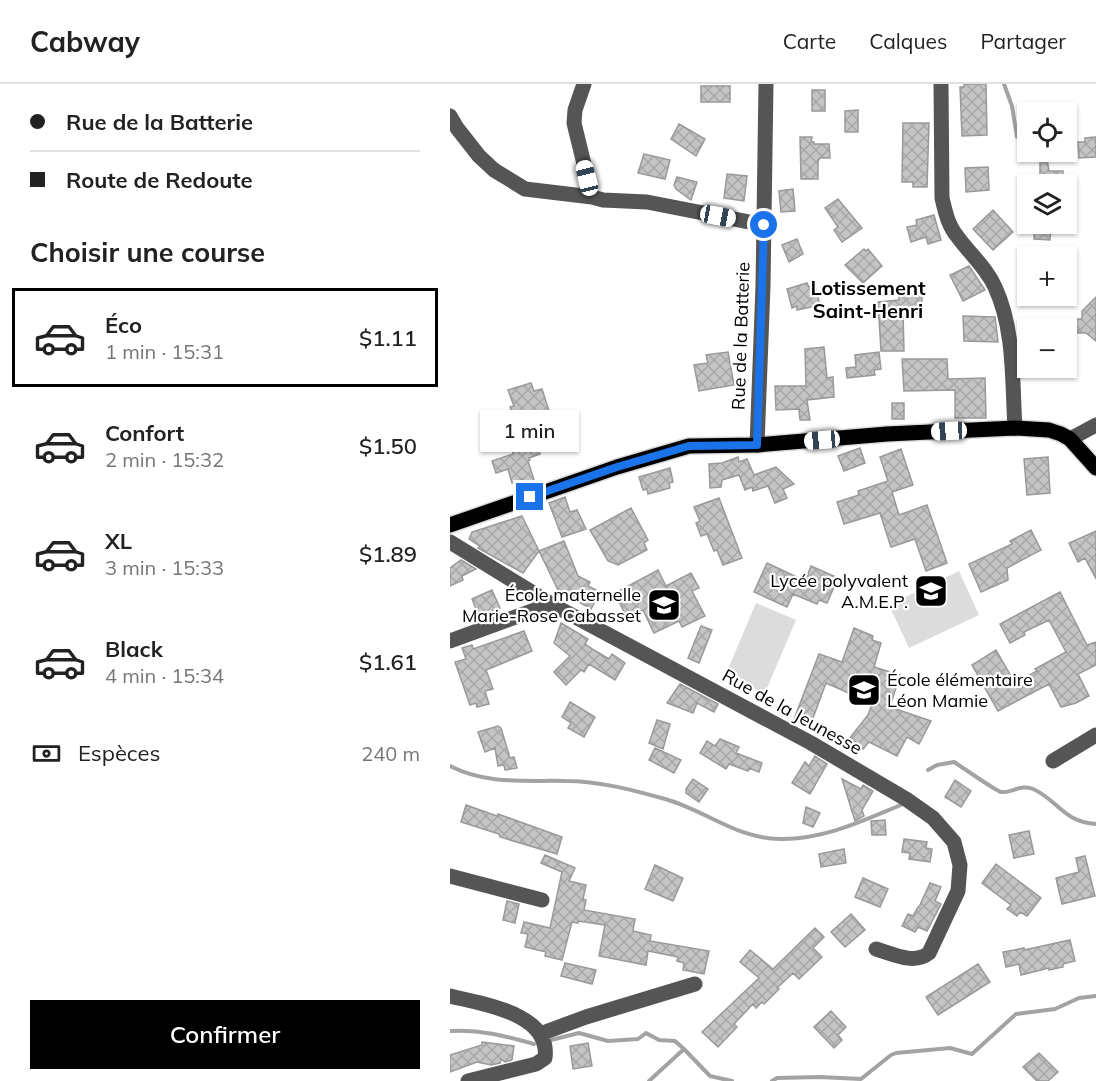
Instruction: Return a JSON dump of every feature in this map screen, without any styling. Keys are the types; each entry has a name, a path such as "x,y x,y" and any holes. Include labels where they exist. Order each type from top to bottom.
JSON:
{"main road":[{"path":"450,525 617,467 689,446 757,445 887,434 1015,428 1049,430 1070,439 1096,468"}],"street":[{"path":"584,84 575,110 574,123 592,197"},
{"name":"Rue de la Batterie","path":"757,445 766,84"},
{"path":"941,84 942,198 945,214 955,234 980,263 995,287 1005,318 1011,351 1015,428"},
{"path":"450,116 479,156 494,170 525,189 603,200 647,202 764,225"},
{"path":"1070,439 1096,425"},
{"name":"Rue de la Jeunesse","path":"450,542 551,603 811,743 906,799 933,818 954,842 960,865 958,891 929,953 923,958 912,959 876,949"},
{"path":"450,641 551,603"},
{"path":"1053,761 1096,735"},
{"path":"450,876 542,900"},
{"path":"540,1034 586,1017 695,984"},
{"path":"450,996 515,1014 525,1019 540,1034 546,1047 545,1058 536,1064 468,1081"}],"shaded area":[{"path":"959,571 979,615 909,648 889,605"},
{"path":"756,603 796,620 765,693 725,676"}],"building":[{"path":"964,84 986,84 987,135 962,136 960,87 964,87"},
{"path":"701,86 730,86 730,102 701,102"},
{"path":"812,90 825,90 825,111 812,111"},
{"path":"858,110 858,132 845,132 845,111"},
{"path":"903,123 929,123 927,187 913,187 913,182 902,182"},
{"path":"679,124 705,139 696,156 671,139"},
{"path":"800,137 812,137 811,142 814,144 829,144 830,158 820,158 818,161 818,179 801,179"},
{"path":"1096,137 1096,157 1079,158 1078,142 1085,142 1085,138"},
{"path":"644,154 670,160 665,179 638,173"},
{"path":"1040,162 1048,162 1049,171 1063,171 1063,174 1040,174"},
{"path":"988,167 989,190 966,192 965,168"},
{"path":"727,174 747,176 744,201 724,198"},
{"path":"677,177 697,182 691,200 676,189 674,185"},
{"path":"793,189 795,211 781,212 779,191"},
{"path":"838,199 862,228 842,242 834,230 838,227 825,208"},
{"path":"993,210 1013,232 993,250 973,229"},
{"path":"934,215 941,240 928,244 926,237 911,242 907,227 917,225 916,220"},
{"path":"1034,234 1050,234 1050,240 1034,239"},
{"path":"797,239 803,254 789,262 782,245"},
{"path":"864,249 866,251 868,249 882,266 863,283 845,265"},
{"path":"969,266 985,290 963,301 950,275"},
{"path":"807,283 809,287 815,285 820,305 797,310 797,306 792,308 787,289"},
{"path":"922,285 922,307 917,308 918,312 903,313 904,351 881,351 878,302 899,300 899,286"},
{"path":"1096,297 1096,341 1086,333 1077,333 1077,319 1082,319 1082,311"},
{"path":"963,316 995,317 998,342 964,341"},
{"path":"824,347 827,378 833,377 834,397 807,400 810,420 800,420 799,409 776,410 775,386 806,386 805,349"},
{"path":"728,352 734,385 699,391 694,365 708,363 706,355"},
{"path":"879,352 881,369 874,370 875,375 847,378 846,368 856,367 855,355"},
{"path":"902,359 947,359 948,379 985,378 986,418 955,418 955,390 904,391"},
{"path":"531,383 534,391 542,389 549,411 541,413 543,419 525,425 521,414 513,417 510,407 514,406 508,390"},
{"path":"892,403 904,403 904,419 892,419"},
{"path":"535,441 540,454 529,458 528,461 535,483 525,486 523,479 512,483 508,469 496,473 492,461 513,454 512,449"},
{"path":"860,448 865,463 844,471 838,456"},
{"path":"901,449 913,485 892,492 899,515 927,505 947,563 926,571 915,539 891,547 880,513 844,524 837,502 859,495 858,491 888,481 880,457"},
{"path":"738,457 739,462 747,459 754,475 776,467 794,484 783,489 787,498 775,503 768,486 753,491 752,487 745,490 739,475 722,480 721,487 710,488 709,464 722,463"},
{"path":"1048,457 1050,493 1027,495 1024,459"},
{"path":"670,468 673,482 669,483 670,488 648,494 647,489 643,490 639,477"},
{"path":"565,497 570,512 577,510 586,529 562,537 549,503"},
{"path":"719,498 742,558 723,565 707,534 701,536 696,523 700,521 694,507"},
{"path":"631,508 648,540 644,543 647,550 618,565 608,561 590,530"},
{"path":"522,516 539,551 523,573 478,548 480,546 469,539 472,532"},
{"path":"1031,530 1041,550 1007,568 1008,580 981,592 969,564 1012,544 1010,541"},
{"path":"1096,531 1096,579 1085,558 1078,562 1069,543"},
{"path":"564,541 578,576 590,582 588,586 600,592 591,609 558,590 539,551"},
{"path":"461,560 476,569 462,576 463,580 450,586 450,568"},
{"path":"767,563 805,581 811,566 838,578 827,603 819,600 817,604 793,594 787,607 754,592"},
{"path":"658,570 666,586 691,573 699,588 692,591 705,616 682,627 679,621 654,633 643,610 627,618 615,593"},
{"path":"492,590 500,608 479,617 472,599"},
{"path":"1060,592 1087,645 1096,642 1096,665 1078,674 1089,696 1061,707 1049,684 998,711 972,665 996,650 1015,683 1066,652 1049,620 1024,632 1025,635 1010,643 1000,624"},
{"path":"561,623 588,639 585,644 594,650 609,659 612,654 625,663 615,680 589,664 584,672 581,670 566,685 554,672 570,656 554,643"},
{"path":"701,626 712,630 699,663 688,658"},
{"path":"854,628 873,636 872,640 881,643 874,667 900,675 890,707 931,721 919,744 907,737 897,756 869,742 863,749 849,739 868,715 880,682 860,674 853,695 826,683 810,726 794,719 819,654 842,662"},
{"path":"524,631 532,651 486,670 493,689 485,691 489,704 477,707 476,703 470,705 455,662 466,659 462,648 472,645 473,649"},
{"path":"680,684 718,704 714,712 697,703 693,713 667,703"},
{"path":"570,702 595,717 584,737 568,728 571,723 562,717"},
{"path":"657,720 670,724 663,749 649,743"},
{"path":"498,726 501,728 510,758 514,757 517,768 505,770 504,765 498,766 495,748 485,752 478,732"},
{"path":"720,739 739,747 736,753 762,763 759,772 749,768 748,771 729,764 726,769 700,753 707,741 715,746"},
{"path":"655,748 681,760 674,773 649,760"},
{"path":"815,756 827,764 810,794 792,783 805,762 809,766"},
{"path":"693,779 708,789 699,802 686,793"},
{"path":"842,779 861,789 863,785 873,791 862,810 864,816 855,821"},
{"path":"955,780 971,791 961,807 945,797"},
{"path":"466,805 562,837 557,854 500,837 499,834 461,822"},
{"path":"806,807 820,813 813,827 803,823"},
{"path":"885,820 886,835 872,835 871,821"},
{"path":"1029,831 1034,854 1014,858 1009,835"},
{"path":"904,839 927,842 926,848 932,849 930,862 909,859 910,853 902,852"},
{"path":"844,849 846,863 821,867 819,854"},
{"path":"545,855 575,868 569,881 586,885 583,899 586,900 584,910 635,919 633,931 651,935 650,941 709,951 704,974 683,970 684,963 677,961 678,957 648,951 646,965 599,956 605,925 572,922 562,960 545,956 546,952 525,947 528,934 521,933 524,922 550,928 562,872 541,863"},
{"path":"1085,856 1095,896 1062,904 1056,878 1079,872 1076,858"},
{"path":"996,864 1041,898 1027,916 1020,912 1017,916 1007,909 1011,905 982,883"},
{"path":"655,865 683,878 673,901 645,889"},
{"path":"863,878 888,889 880,907 855,897"},
{"path":"930,883 941,887 935,901 941,904 927,931 918,927 915,932 902,926 908,914 913,916 919,907"},
{"path":"507,901 519,904 515,923 503,920"},
{"path":"851,914 865,930 845,947 831,932"},
{"path":"815,928 824,937 813,948 822,957 799,979 793,973 764,1004 762,1002 756,1008 753,1004 734,1024 737,1027 718,1047 702,1032 759,978 740,962 750,950 773,969"},
{"path":"1070,940 1075,961 1063,964 1063,967 1021,975 1019,964 1006,967 1003,952"},
{"path":"565,963 596,970 592,984 561,976"},
{"path":"978,964 990,982 938,1015 926,997"},
{"path":"831,1011 846,1027 838,1035 842,1040 834,1048 814,1027"},
{"path":"482,1042 514,1046 512,1060 505,1062 501,1059 500,1063 491,1065 477,1062 450,1072 450,1055 482,1045"},
{"path":"588,1043 592,1066 573,1069 570,1046"},
{"path":"1039,1053 1058,1072 1048,1081 1037,1081 1023,1067"}],"waterway":[{"path":"1004,84 1012,106 1017,137"},
{"path":"928,770 937,765 954,762 1001,792 1024,788 1033,789 1068,815 1096,824"},
{"path":"450,766 492,779 578,781 628,789 680,804 735,829 764,838 796,838 827,833 901,805"},
{"path":"772,1081 777,1078 820,1077 861,1079 896,1053 950,1048 972,1054 1016,1014 1055,1009 1079,998 1096,996"},
{"path":"450,1031 482,1032 534,1044"},
{"path":"551,1040 579,1033 608,1041 638,1039 646,1033 659,1040 675,1041 684,1049"},
{"path":"649,1081 684,1049 710,1076 732,1081"}],"place":[{"name":"Lycée polyvalent A.M.E.P.","path":"931,591"},
{"name":"École maternelle Marie-Rose Cabasset","path":"664,605"},
{"name":"École élémentaire Léon Mamie","path":"864,690"}],"district":[{"name":"Lotissement Saint-Henri","path":"868,300"}],"route":[{"path":"530,497 617,467 689,446 757,445 764,225"}]}
